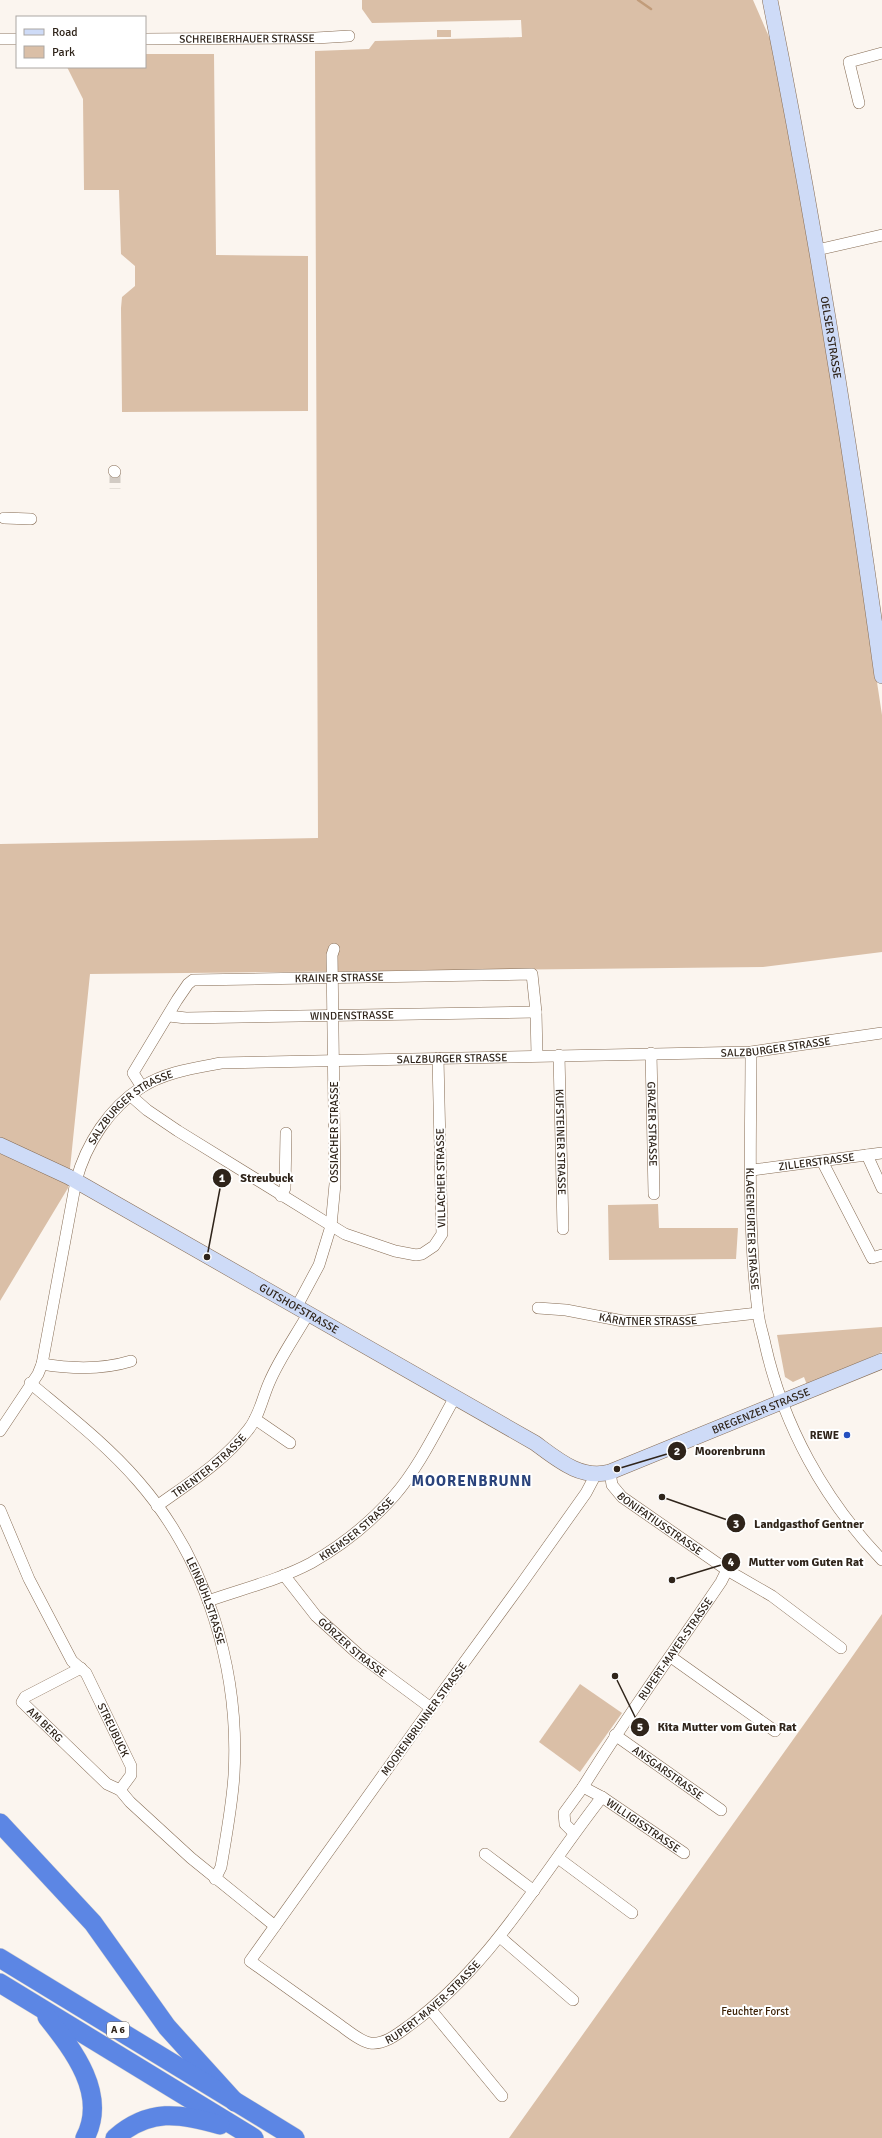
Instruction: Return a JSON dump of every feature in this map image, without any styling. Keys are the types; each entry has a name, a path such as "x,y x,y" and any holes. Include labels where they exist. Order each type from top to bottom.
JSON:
{"highway":[{"path":"0,1823 94,1923 167,2027 235,2102"},
{"name":"A 6","path":"0,1958 294,2138"},
{"name":"A 6","path":"0,1983 251,2136"},
{"name":"A 6","path":"40,2008 75,2054 88,2082 93,2110 85,2138"},
{"path":"115,2138 126,2128 140,2122 162,2115 176,2114 192,2117 251,2136"}],"street":[{"name":"OELSER STRASSE","path":"770,0 803,164 859,514 882,676"},
{"name":"SCHREIBERHAUER STRASSE","path":"146,39 316,38 349,36"},
{"path":"0,39 16,39"},
{"path":"859,103 849,62 882,53"},
{"path":"817,250 882,235"},
{"path":"4,518 31,519"},
{"name":"OSSIACHER STRASSE","path":"302,1311 319,1265 331,1226 335,1184 334,1060 332,1016 332,955 334,949"},
{"name":"KRAINER STRASSE","path":"142,1087 134,1073 188,984 193,980 332,976 532,974 536,1012 537,1056"},
{"name":"WINDENSTRASSE","path":"169,1016 186,1018 536,1012"},
{"name":"SALZBURGER STRASSE","path":"76,1181 83,1158 107,1119 142,1087 179,1071 221,1063 751,1052 882,1033"},
{"name":"KLAGENFURTER STRASSE","path":"751,1052 753,1261 758,1313 772,1376 795,1432 823,1486 846,1518 882,1560"},
{"name":"GRAZER STRASSE","path":"651,1053 654,1194"},
{"name":"KUFSTEINER STRASSE","path":"559,1055 564,1229"},
{"name":"VILLACHER STRASSE","path":"131,1096 178,1131 331,1226 346,1234 407,1255 422,1254 434,1246 442,1234 438,1058"},
{"path":"281,1196 285,1188 286,1133"},
{"name":"GUTSHOFSTRASSE","path":"0,1145 76,1181 535,1443 572,1468 595,1476"},
{"name":"ZILLERSTRASSE","path":"752,1170 882,1153"},
{"path":"867,1155 882,1188"},
{"path":"822,1161 877,1257"},
{"path":"0,1431 42,1364 76,1181"},
{"name":"KÄRNTNER STRASSE","path":"538,1308 566,1310 623,1321 686,1321 758,1313"},
{"name":"TRIENTER STRASSE","path":"157,1506 210,1468 232,1449 255,1419 302,1311"},
{"path":"42,1364 66,1368 104,1367 132,1361"},
{"name":"BREGENZER STRASSE","path":"595,1476 610,1472 882,1361"},
{"name":"LEINBÜHLSTRASSE","path":"30,1384 111,1454 138,1481 157,1506 188,1554 208,1601 226,1660 234,1724 233,1783 221,1868 215,1879"},
{"name":"KREMSER STRASSE","path":"208,1601 284,1575 311,1563 337,1546 380,1510 394,1495 415,1466 454,1398"},
{"path":"255,1419 290,1443"},
{"name":"BONIFATIUSSTRASSE","path":"610,1472 612,1484 618,1493 727,1570 772,1596 841,1648"},
{"name":"MOORENBRUNNER STRASSE","path":"250,1961 522,1583 586,1493 595,1476"},
{"name":"STREUBUCK","path":"0,1510 29,1579 72,1661 86,1673 131,1766 131,1775 120,1790"},
{"name":"RUPERT-MAYER-STRASSE","path":"574,1833 564,1824 564,1814 583,1787 615,1735 722,1582 727,1570"},
{"name":"GÖRZER STRASSE","path":"284,1575 316,1616 358,1654 431,1708"},
{"path":"671,1657 775,1731"},
{"name":"AM BERG","path":"81,1668 25,1698 22,1702 107,1784 120,1790"},
{"name":"ANSGARSTRASSE","path":"615,1735 721,1810"},
{"path":"583,1787 602,1797"},
{"path":"120,1790 130,1802 215,1879 275,1926"},
{"name":"RUPERT-MAYER-STRASSE","path":"250,1961 350,2032 369,2043 381,2042 396,2036 430,2010 500,1937 558,1858 574,1833 602,1797"},
{"name":"WILLIGISSTRASSE","path":"602,1797 684,1854"},
{"path":"485,1854 534,1891"},
{"path":"558,1858 632,1913"},
{"path":"500,1937 573,2000"},
{"path":"430,2010 502,2096"}],"green space":[{"path":"362,0 753,0 773,46 815,274 882,715 882,952 763,967 90,974 68,1188 0,1301 0,844 318,838 315,51 369,49 375,41 522,37 521,20 372,23 362,9"},
{"path":"437,30 451,30 451,37 437,37"},
{"path":"146,54 214,54 216,255 308,256 308,411 122,412 121,308 122,297 135,286 135,266 121,254 119,190 84,190 83,99 68,68 146,68"},
{"path":"658,1204 659,1228 738,1228 736,1259 609,1260 608,1205"},
{"path":"882,1327 882,1352 807,1385 804,1377 793,1382 785,1377 777,1335"},
{"name":"Feuchter Forst","path":"882,1614 882,2138 509,2138 847,1664"},
{"path":"580,1684 622,1713 580,1772 539,1742"}],"waterway":[{"path":"638,0 651,9"}],"tunnel":[{"path":"115,472 115,489"}],"place":[{"name":"Streubuck","path":"207,1257"},
{"name":"REWE","path":"847,1435"},
{"name":"Moorenbrunn","path":"617,1469"},
{"name":"Landgasthof Gentner","path":"662,1497"},
{"name":"Mutter vom Guten Rat","path":"672,1580"},
{"name":"Kita Mutter vom Guten Rat","path":"615,1676"}],"district":[{"name":"MOORENBRUNN","path":"472,1481"}]}
